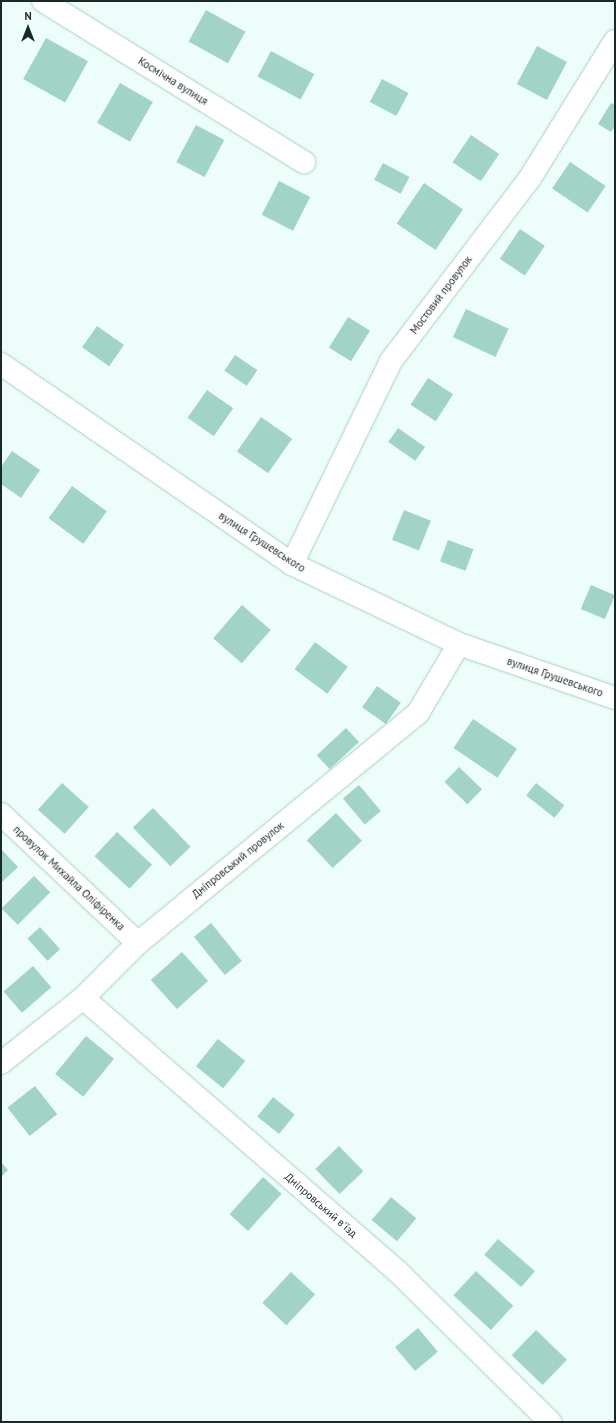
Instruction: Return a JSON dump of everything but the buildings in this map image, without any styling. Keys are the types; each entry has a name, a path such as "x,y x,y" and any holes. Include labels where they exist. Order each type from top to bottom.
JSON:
{"street":[{"name":"Космічна вулиця","path":"43,1 304,162"},
{"name":"Мостовий провулок","path":"292,564 391,360 530,178 615,41"},
{"name":"вулиця Грушевського","path":"1,364 292,564 459,644 615,698"},
{"name":"Дніпровський провулок","path":"1,1064 83,998 138,943 418,713 459,644"},
{"name":"провулок Михайла Оліфіренка","path":"1,814 138,943"},
{"name":"Дніпровський в'їзд","path":"83,998 398,1272 550,1422"}]}
